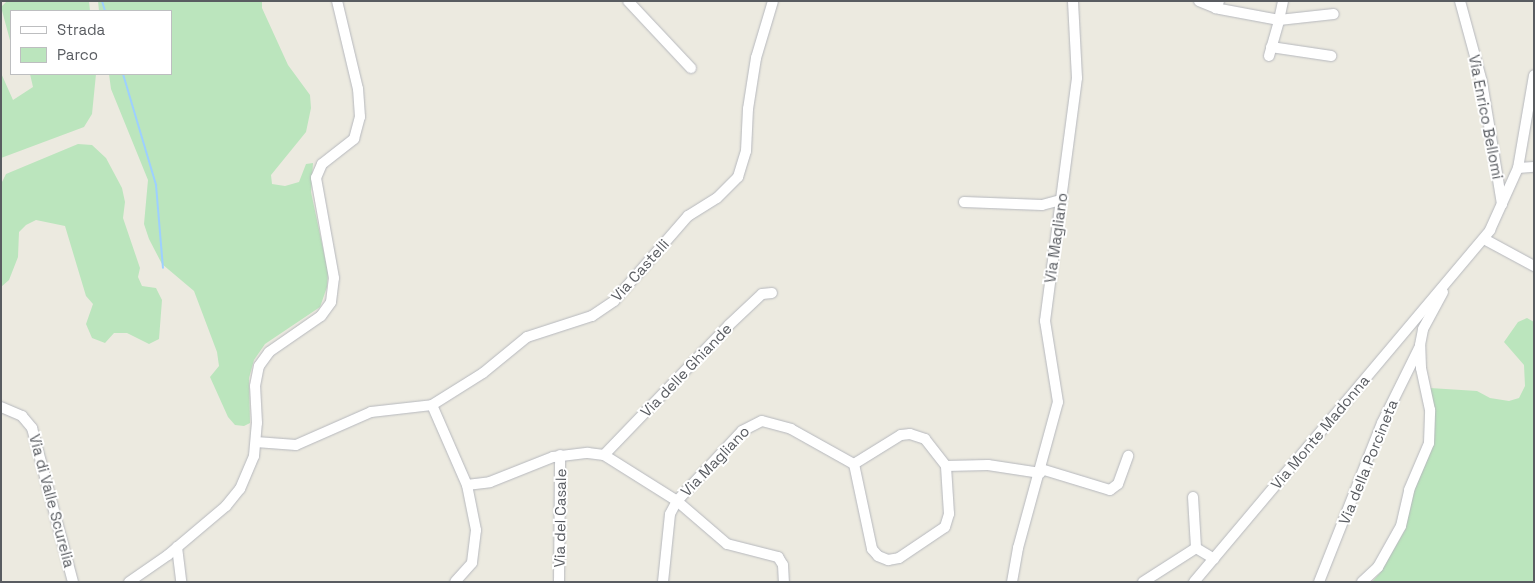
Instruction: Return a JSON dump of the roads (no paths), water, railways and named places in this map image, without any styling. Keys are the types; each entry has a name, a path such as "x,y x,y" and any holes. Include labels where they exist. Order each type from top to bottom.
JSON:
{"street":[{"path":"129,582 177,547 237,494 250,471 256,442 255,386 259,366 271,350 326,311 334,294 334,278 316,178 322,164 354,139 360,118 358,89 337,1"},
{"path":"628,1 691,68"},
{"name":"Via Castelli","path":"256,442 296,445 371,412 432,405 483,373 527,337 602,310 631,284 688,216 733,184 745,155 754,65 772,1"},
{"name":"Via Magliano","path":"1012,582 1018,548 1058,402 1045,328 1077,72 1073,1"},
{"path":"1199,1 1279,20 1334,14"},
{"path":"1283,1 1270,52 1331,56"},
{"name":"Via Enrico Bellomi","path":"1460,1 1482,82 1502,204"},
{"path":"1362,582 1378,567 1401,526 1409,490 1429,443 1430,410 1421,368 1420,345 1422,329 1446,282 1484,239 1518,168 1534,75"},
{"path":"1518,168 1534,167"},
{"path":"964,202 1042,205 1061,200"},
{"path":"1484,239 1534,266"},
{"name":"Via Monte Madonna","path":"1194,582 1446,282"},
{"name":"Via delle Ghiande","path":"604,455 762,294 772,293"},
{"name":"Via della Porcineta","path":"1319,582 1382,423 1420,345"},
{"path":"432,405 467,485 475,525 476,550 468,571 455,582"},
{"name":"Via di Valle Scurelia","path":"1,407 22,416 32,428 73,582"},
{"name":"Via Magliano","path":"604,455 676,502 742,431 757,422 786,427 854,464"},
{"path":"910,434 925,439 946,466 949,514 945,527 899,558 888,560 878,556 872,550 854,464 901,435 910,434"},
{"path":"467,485 490,482 560,455 604,455"},
{"name":"Via del Casale","path":"559,582 560,455"},
{"path":"946,466 993,466 1040,471 1110,490 1118,484 1128,456"},
{"path":"1193,497 1196,548"},
{"path":"663,582 670,514 676,502 727,544 778,556 783,565 784,582"},
{"path":"177,547 181,582"},
{"path":"1196,548 1214,558"},
{"path":"1143,582 1196,548"}],"waterway":[{"path":"102,1 105,10"},
{"path":"123,75 156,185 163,268"}]}
